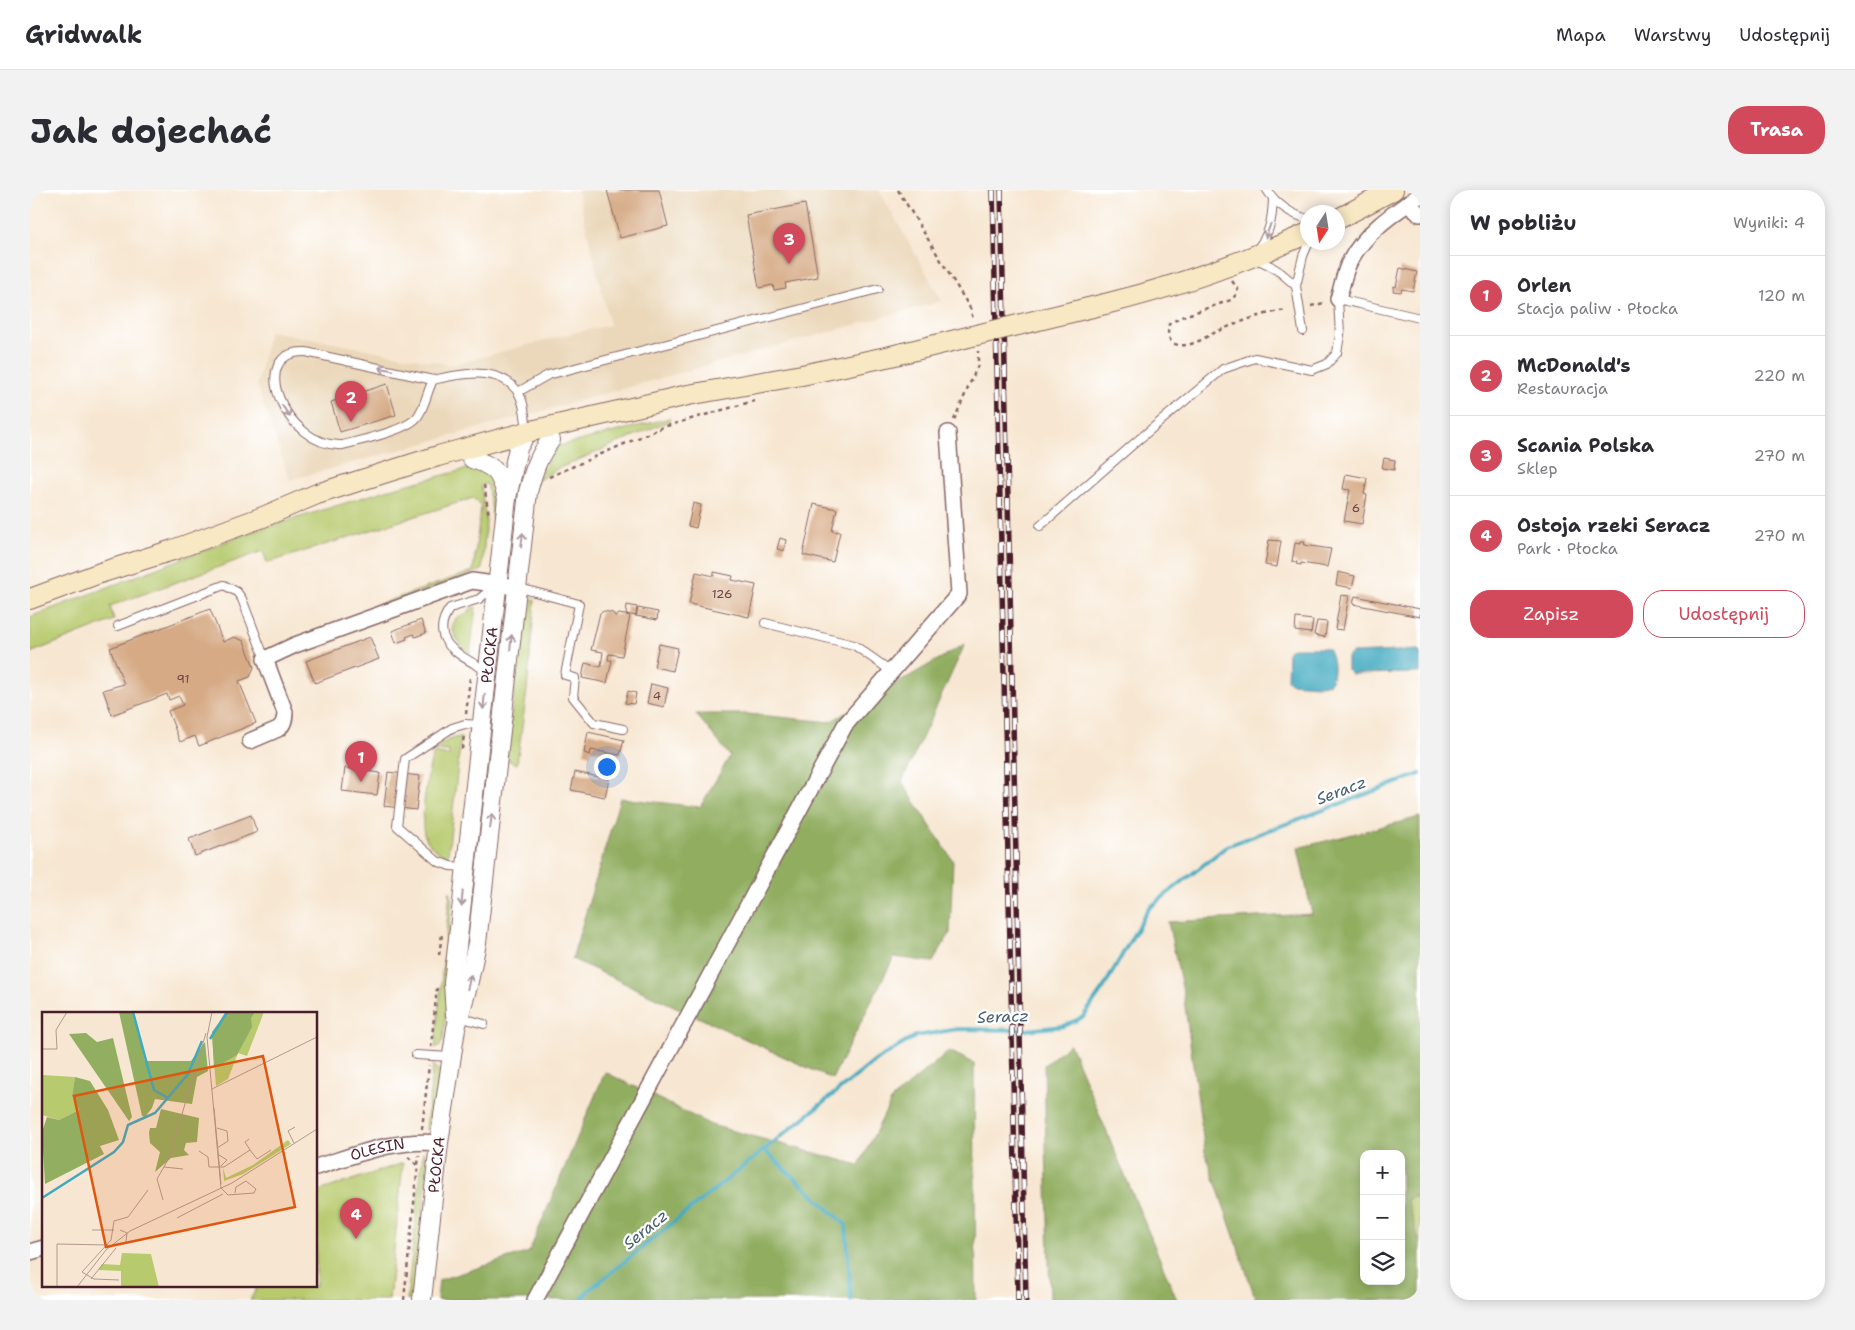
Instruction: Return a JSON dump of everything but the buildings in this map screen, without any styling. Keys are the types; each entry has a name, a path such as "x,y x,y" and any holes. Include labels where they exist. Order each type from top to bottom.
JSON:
{"main road":[{"path":"1345,217 1400,197"},
{"path":"263,517 472,459 524,442 688,395 802,375 973,337 1148,294 1250,258 1300,236"},
{"path":"30,599 100,573 173,550 263,517 317,494 438,456 524,442 551,440 683,408 802,375"},
{"path":"30,612 104,583 173,550"}],"street":[{"path":"1338,299 1349,262 1374,229 1400,197 1420,195"},
{"path":"1400,197 1420,214"},
{"path":"535,1300 844,725 959,594 948,433"},
{"name":"PŁOCKA","path":"456,1021 468,986 477,942 516,587 535,487 534,468 540,454 551,440"},
{"name":"PŁOCKA","path":"524,442 535,487"},
{"name":"PŁOCKA","path":"422,1300 439,1143 456,1021 453,983 507,498 524,442"},
{"name":"PŁOCKA","path":"472,459 486,463 496,470 503,483 507,498"},
{"path":"250,741 278,730 285,721 285,712 265,659 295,645 472,581 516,587"},
{"path":"481,725 502,727"},
{"path":"465,866 486,862"},
{"name":"OLESIN","path":"318,1166 393,1144 421,1140 439,1143"}],"lane":[{"path":"1268,190 1273,200 1300,217"},
{"path":"1273,200 1269,229 1264,241 1250,258 1267,263 1296,286"},
{"path":"1303,331 1296,286 1306,250"},
{"path":"518,392 548,374 878,289"},
{"path":"1040,526 1223,369 1255,358 1312,370 1327,364 1337,353 1340,335 1338,299 1420,318"},
{"path":"433,380 420,414 414,422 387,432 334,446 309,436 284,410 278,397 276,378 280,361 284,357 297,352 306,352 433,380 453,375 488,374 510,385 518,392 522,402 524,442"},
{"path":"487,671 458,654 446,644 441,632 442,623 450,608 479,598 497,584"},
{"path":"118,626 224,585 237,592 242,599 265,659"},
{"path":"516,587 578,604 565,675 575,678 573,697 594,723 623,729"},
{"path":"765,623 854,645 891,671"},
{"path":"465,866 450,866 437,862 397,826 405,759 452,728 465,724 481,725"},
{"path":"456,1021 484,1024"},
{"path":"416,1055 452,1057"}],"path":[{"path":"898,190 970,308 978,365 948,433"},
{"path":"1224,282 1232,281 1238,289 1237,294 1231,300 1181,317 1169,324 1167,332 1174,344 1189,345 1215,332 1261,315 1288,310"},
{"path":"535,487 663,427 762,399"},
{"path":"484,485 489,519"},
{"path":"404,1300 421,1140"},
{"path":"404,1157 409,1157 418,1166"}],"shaded area":[{"path":"577,190 879,190 942,301 290,480 257,385 269,331 452,365 610,325"}],"green space":[{"path":"670,418 671,420 557,469 537,481 553,451 559,446"},
{"path":"476,468 494,480 499,508 495,532 487,484 481,485 486,522 482,570 378,608 377,605 473,571 481,505 473,498 267,563 263,551 110,606 114,620 30,653 30,617 246,534 390,489"},
{"path":"506,598 495,719 492,719 490,718 504,599"},
{"path":"535,599 527,690 517,764 507,760 507,755 522,617 524,604 529,600"},
{"path":"476,607 470,653 463,649 458,639 456,639 452,627 456,618"},
{"path":"965,644 902,782 953,861 950,933 933,962 894,957 832,1079 572,959 620,798 700,807 730,756 696,714 748,714 830,722"},
{"path":"492,736 479,853 477,854 488,737"},
{"path":"461,737 448,855 436,850 425,837 423,827 424,805 429,768 434,753 449,756 449,751 435,750 453,738"},
{"path":"1420,817 1420,1195 1407,1199 1420,1245 1420,1300 1256,1300 1205,1152 1183,992 1168,922 1312,914 1298,848"},
{"path":"450,891 452,902 447,952 449,983 443,1040 435,1048"},
{"path":"1070,1044 1177,1300 1050,1300 1044,1065"},
{"path":"949,1051 974,1063 976,1300 437,1300 439,1280 529,1252 605,1072 711,1125 859,1165 892,1099"},
{"path":"433,1064 439,1072 434,1119 426,1131"},
{"path":"423,1152 428,1161 414,1300 407,1300"},
{"path":"403,1163 389,1300 250,1300 257,1288 318,1288 318,1191"},
{"path":"1420,1195 1420,1245 1406,1198"}],"water":[{"path":"1292,648 1325,648 1329,650 1333,667 1329,684 1290,683 1287,680 1288,651"},
{"path":"1420,650 1420,673 1352,674 1347,670 1347,657 1353,653"}],"waterway":[{"name":"Seracz","path":"581,1300 588,1291 875,1061 916,1036 958,1029 1026,1030 1064,1026 1083,1017 1104,987 1148,909 1227,846 1420,774"},
{"path":"764,1150 846,1225 851,1300"}],"railway":[{"path":"993,190 1018,1300"},
{"path":"1001,190 1026,1300"}],"place":[{"name":"Scania Polska","path":"789,264"},
{"name":"McDonald's","path":"351,422"},
{"name":"Orlen","path":"361,782"},
{"name":"Ostoja rzeki Seracz","path":"356,1239"}]}
